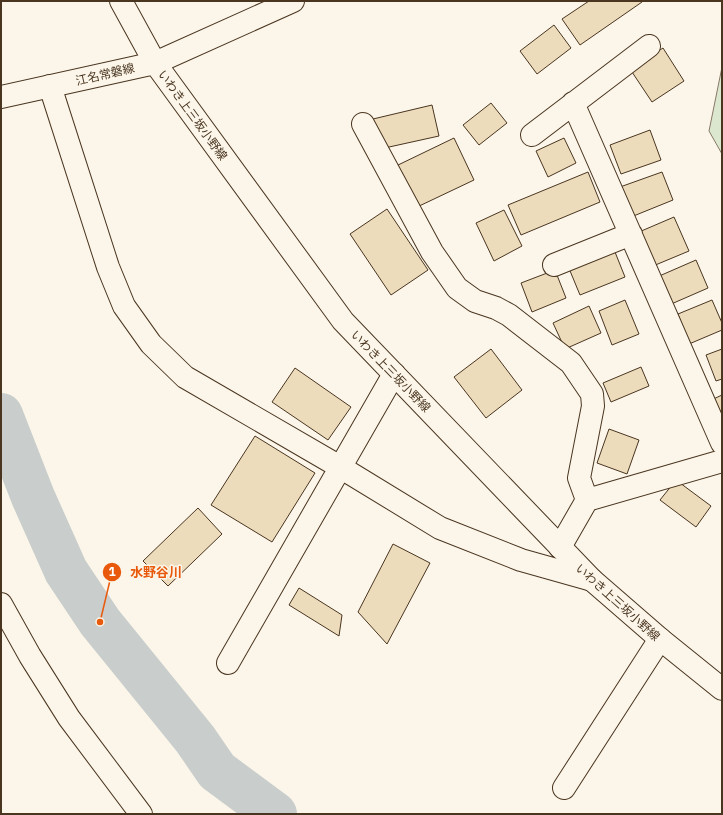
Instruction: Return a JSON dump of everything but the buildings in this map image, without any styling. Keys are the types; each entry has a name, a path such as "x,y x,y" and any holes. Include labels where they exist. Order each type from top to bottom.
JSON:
{"street":[{"name":"いわき上三坂小野線","path":"121,1 155,63 343,321 592,580 660,639 722,689"},
{"name":"江名常磐線","path":"1,97 155,63 293,1"},
{"path":"532,135 649,46"},
{"path":"50,86 108,267 124,306 151,344 185,377 340,467 440,528 521,560 592,580"},
{"path":"573,103 722,443"},
{"path":"363,124 432,252 457,288 475,301 509,314 571,363 592,394 593,406 579,478 587,500"},
{"path":"554,265 631,234"},
{"path":"228,663 394,374"},
{"path":"560,547 587,500 722,462"},
{"path":"1,604 30,656 69,718 142,814"},
{"path":"564,788 660,639"}],"green space":[{"path":"722,67 722,154 709,131"}],"waterway":[{"path":"1,415 33,497 66,571 100,622 195,739 217,771 275,814"}],"place":[{"name":"水野谷川","path":"100,622"}]}
